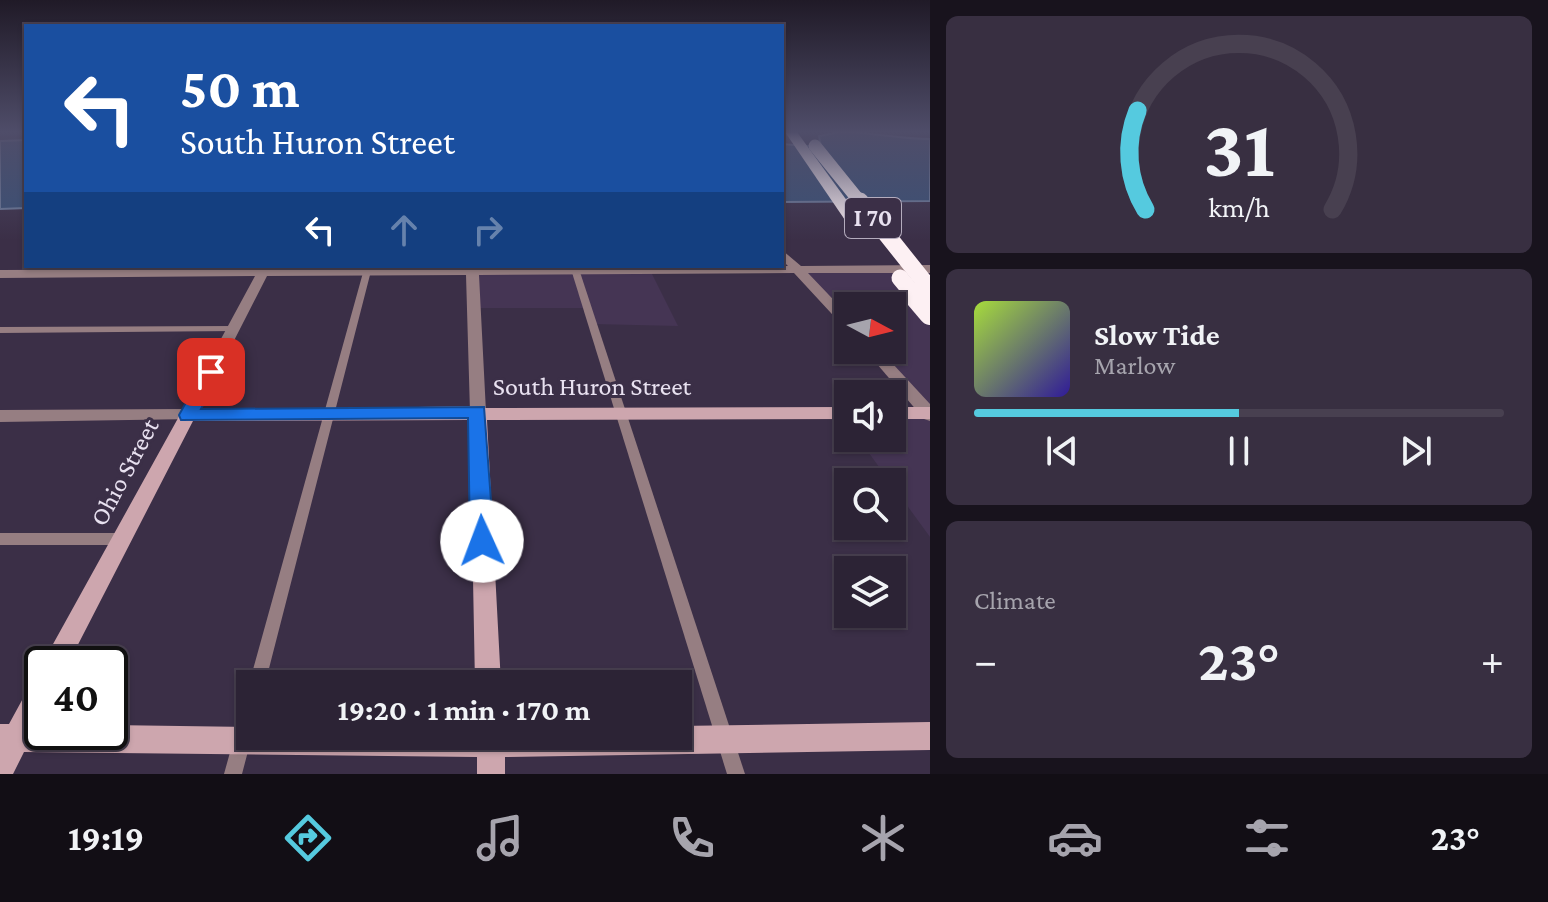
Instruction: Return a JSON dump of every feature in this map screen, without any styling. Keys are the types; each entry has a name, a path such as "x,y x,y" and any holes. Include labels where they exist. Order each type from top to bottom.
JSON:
{"highway":[{"name":"I 70","path":"821,168 853,220 930,314"},
{"name":"I 70","path":"828,168 930,289"}],"street":[{"path":"784,255 834,308"},
{"path":"472,268 487,670"},
{"path":"0,274 265,269 930,269"},
{"name":"Ohio Street","path":"65,646 265,269"},
{"path":"884,364 929,414"},
{"name":"South Huron Street","path":"0,416 834,413"},
{"path":"906,413 929,414"},
{"path":"0,769 8,738 24,715"},
{"path":"692,737 930,736"},
{"path":"8,738 236,738"},
{"path":"490,750 491,774"}],"lane":[{"path":"575,268 736,774"},
{"path":"261,670 367,271"},
{"path":"0,330 234,329"},
{"path":"0,539 121,539"},
{"path":"233,774 239,750"}],"shaded area":[{"path":"796,269 925,269 930,275 930,537 906,504 906,468 880,468 868,452 906,452 906,413 927,413 906,389 906,380 898,380 884,364 906,364 906,292 834,292 834,308"},
{"path":"472,270 650,270 678,326 592,324 587,308 474,308"}],"water":[{"path":"0,168 24,168 24,208 0,209"},
{"path":"784,168 930,168 930,201 784,202"}],"route":[{"path":"211,372 188,415 478,412 482,541"}]}
